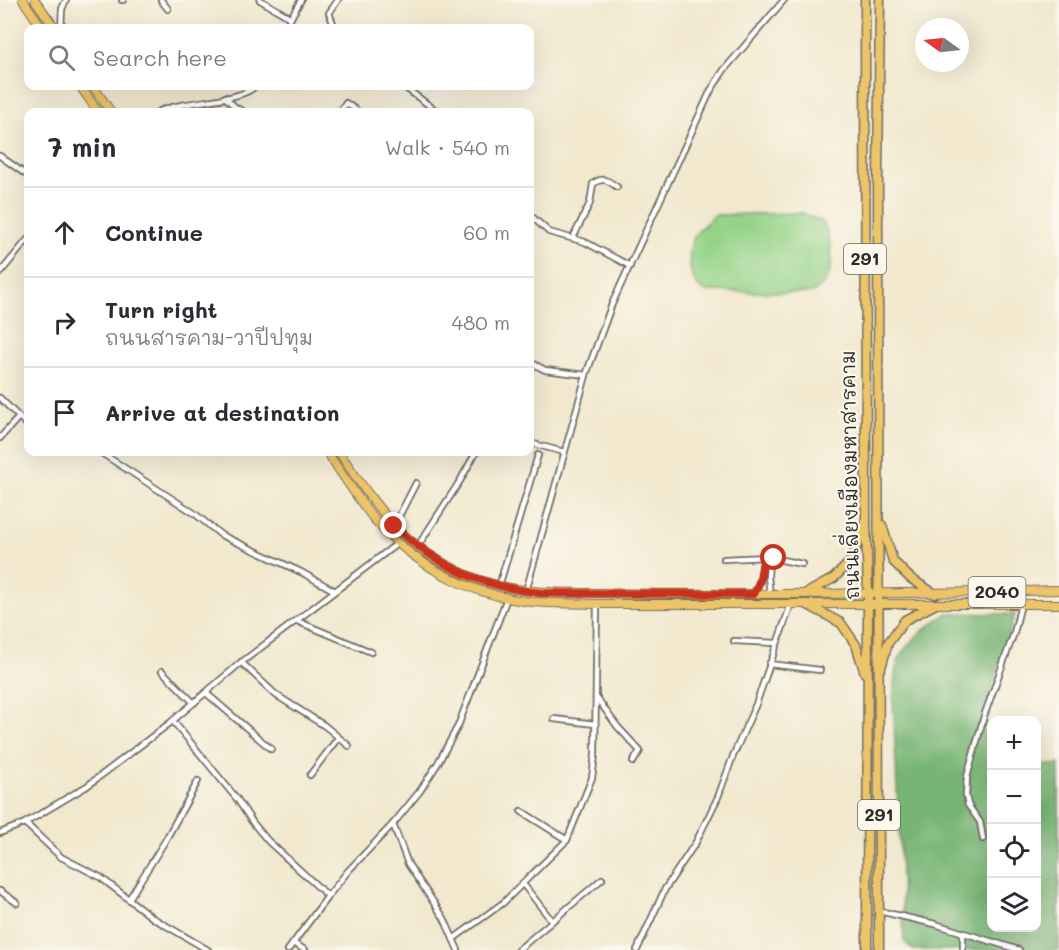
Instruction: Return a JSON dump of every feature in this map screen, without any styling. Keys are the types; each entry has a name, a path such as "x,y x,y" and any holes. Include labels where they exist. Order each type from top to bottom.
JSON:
{"highway":[{"name":"ถนนเลี่ยงเมืองมหาสารคาม","path":"865,0 867,950"},
{"name":"ถนนเลี่ยงเมืองมหาสารคาม","path":"879,950 880,0"},
{"path":"879,516 893,561 910,578 935,594"},
{"path":"805,594 834,578 852,560 866,518"},
{"path":"806,604 841,623 856,645 867,682"},
{"path":"878,680 888,643 905,620 936,604"}],"main road":[{"path":"23,0 39,24"},
{"path":"35,0 52,24"},
{"path":"83,90 95,108"},
{"path":"96,90 108,108"},
{"name":"2040","path":"330,456 370,513 398,543 442,574 484,592 507,598 597,604 1059,604"},
{"name":"2040","path":"342,456 373,501 394,526 418,548 469,576 499,586 541,593 646,594 935,594 1059,590"},
{"path":"646,594 646,604"}],"street":[{"path":"61,24 60,17 66,0"},
{"path":"161,0 168,9"},
{"path":"260,0 291,18"},
{"path":"287,24 302,0"},
{"path":"332,24 329,13 338,0"},
{"path":"526,591 586,375 612,304 711,90 724,70 784,0"},
{"path":"169,108 250,90"},
{"path":"408,90 433,108"},
{"path":"225,97 237,108"},
{"path":"342,108 346,102 354,108"},
{"path":"0,156 24,173"},
{"path":"573,238 590,203 593,184 606,179 617,187"},
{"path":"534,219 549,232 585,242 630,266"},
{"path":"0,273 24,244"},
{"path":"534,365 544,370 586,375"},
{"path":"0,398 24,422"},
{"path":"0,438 19,417"},
{"path":"534,444 564,452"},
{"path":"499,586 538,455"},
{"path":"106,456 194,513 221,535 301,572 335,591"},
{"path":"418,548 474,456"},
{"path":"394,526 416,483"},
{"path":"0,833 25,823 87,786 173,721 241,662 398,543"},
{"path":"724,559 766,557 802,564"},
{"path":"754,594 766,557"},
{"path":"766,557 770,594"},
{"path":"288,950 348,871 393,824 426,782 458,726 507,598"},
{"path":"453,939 503,903 567,840 591,778 595,755 597,604"},
{"path":"637,950 665,889 696,843 718,797 756,704 791,604"},
{"path":"983,838 980,822 968,805 967,777 978,734 1014,633 1021,604"},
{"path":"297,621 371,652"},
{"path":"734,641 777,643"},
{"path":"241,662 276,695 325,726 349,746"},
{"path":"770,664 820,670"},
{"path":"162,671 194,703"},
{"path":"206,693 272,749"},
{"path":"596,698 623,734 640,751 633,762"},
{"path":"554,719 595,724"},
{"path":"173,721 268,841 328,896"},
{"path":"310,775 338,738"},
{"path":"129,899 198,781"},
{"path":"521,811 567,840"},
{"path":"25,823 61,857 100,876 170,929 207,950"},
{"path":"393,824 408,864 444,918 458,950"},
{"path":"518,950 602,879"},
{"path":"523,884 552,921"},
{"path":"0,891 17,903"},
{"path":"879,911 963,932 1019,950"},
{"path":"963,932 963,950"},
{"path":"293,943 305,950"}],"green space":[{"path":"802,213 823,222 830,241 830,270 820,287 812,293 704,291 699,287 690,266 690,250 699,230 715,215"},
{"path":"948,613 1015,614 982,719 987,724 987,932 1041,932 1041,766 1059,764 1059,950 913,950 904,941 893,702 895,672 904,651 925,629"}],"route":[{"path":"394,526 418,548 469,576 510,589 541,593 754,594 760,580 764,557 774,558"}]}
